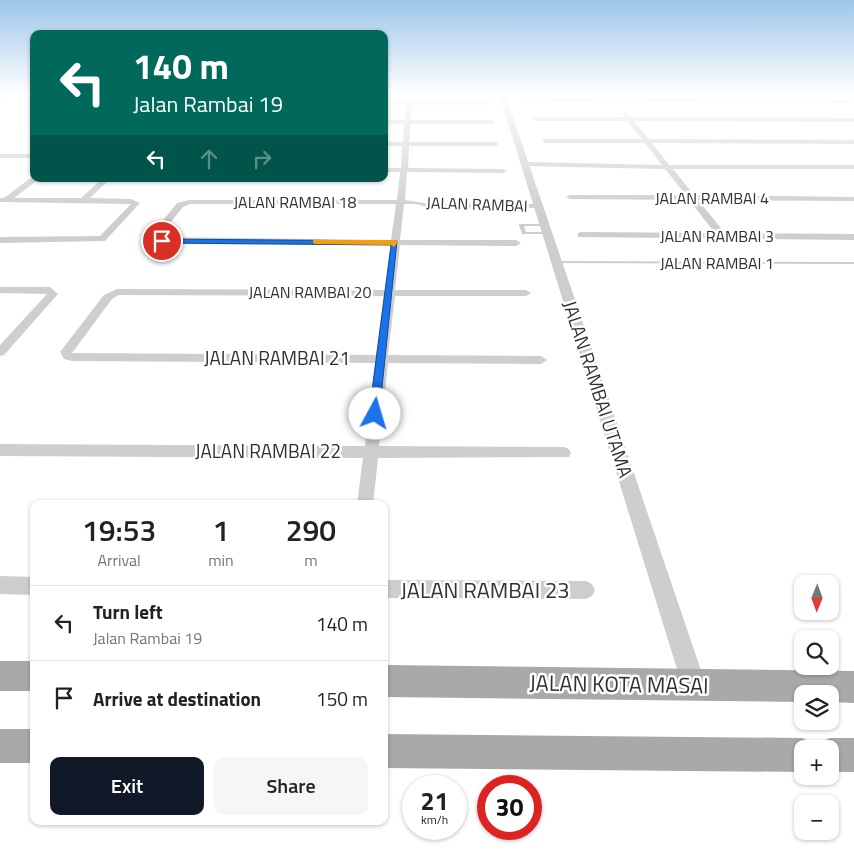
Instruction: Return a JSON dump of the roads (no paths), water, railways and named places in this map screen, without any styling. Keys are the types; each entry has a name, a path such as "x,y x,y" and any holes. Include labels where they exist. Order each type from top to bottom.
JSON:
{"main road":[{"path":"0,676 30,676"},
{"name":"JALAN KOTA MASAI","path":"388,681 854,687"},
{"path":"0,746 30,746"},
{"path":"388,751 794,755"},
{"path":"839,755 854,755"}],"street":[{"path":"365,500 404,170 406,134"},
{"name":"JALAN RAMBAI UTAMA","path":"515,134 694,685"},
{"path":"641,134 722,236"},
{"path":"545,141 854,142"},
{"path":"388,144 496,144"},
{"path":"0,156 30,156"},
{"path":"525,167 582,170 599,167 854,167"},
{"path":"388,170 504,171"},
{"path":"3,200 30,182"},
{"path":"84,200 103,182"},
{"name":"JALAN RAMBAI 4","path":"570,197 854,199"},
{"path":"0,240 98,240 107,236 136,203 84,200 3,200"},
{"name":"JALAN RAMBAI 18","path":"395,242 162,241 155,239 155,237 180,205 191,202 400,202"},
{"name":"JALAN RAMBAI","path":"400,202 416,202 432,206 461,202 537,202"},
{"name":"JALAN RAMBAI 3","path":"581,235 854,237"},
{"path":"395,242 516,243"},
{"path":"0,290 50,290 53,292 52,296 0,352"},
{"name":"JALAN RAMBAI 20","path":"74,357 66,355 67,350 108,297 123,291 526,293"},
{"name":"JALAN RAMBAI 21","path":"74,357 541,360"},
{"name":"JALAN RAMBAI 22","path":"1,450 564,453"},
{"path":"0,586 30,586"},
{"name":"JALAN RAMBAI 23","path":"388,589 586,590"}],"lane":[{"name":"JALAN RAMBAI 1","path":"556,262 854,263"}]}
